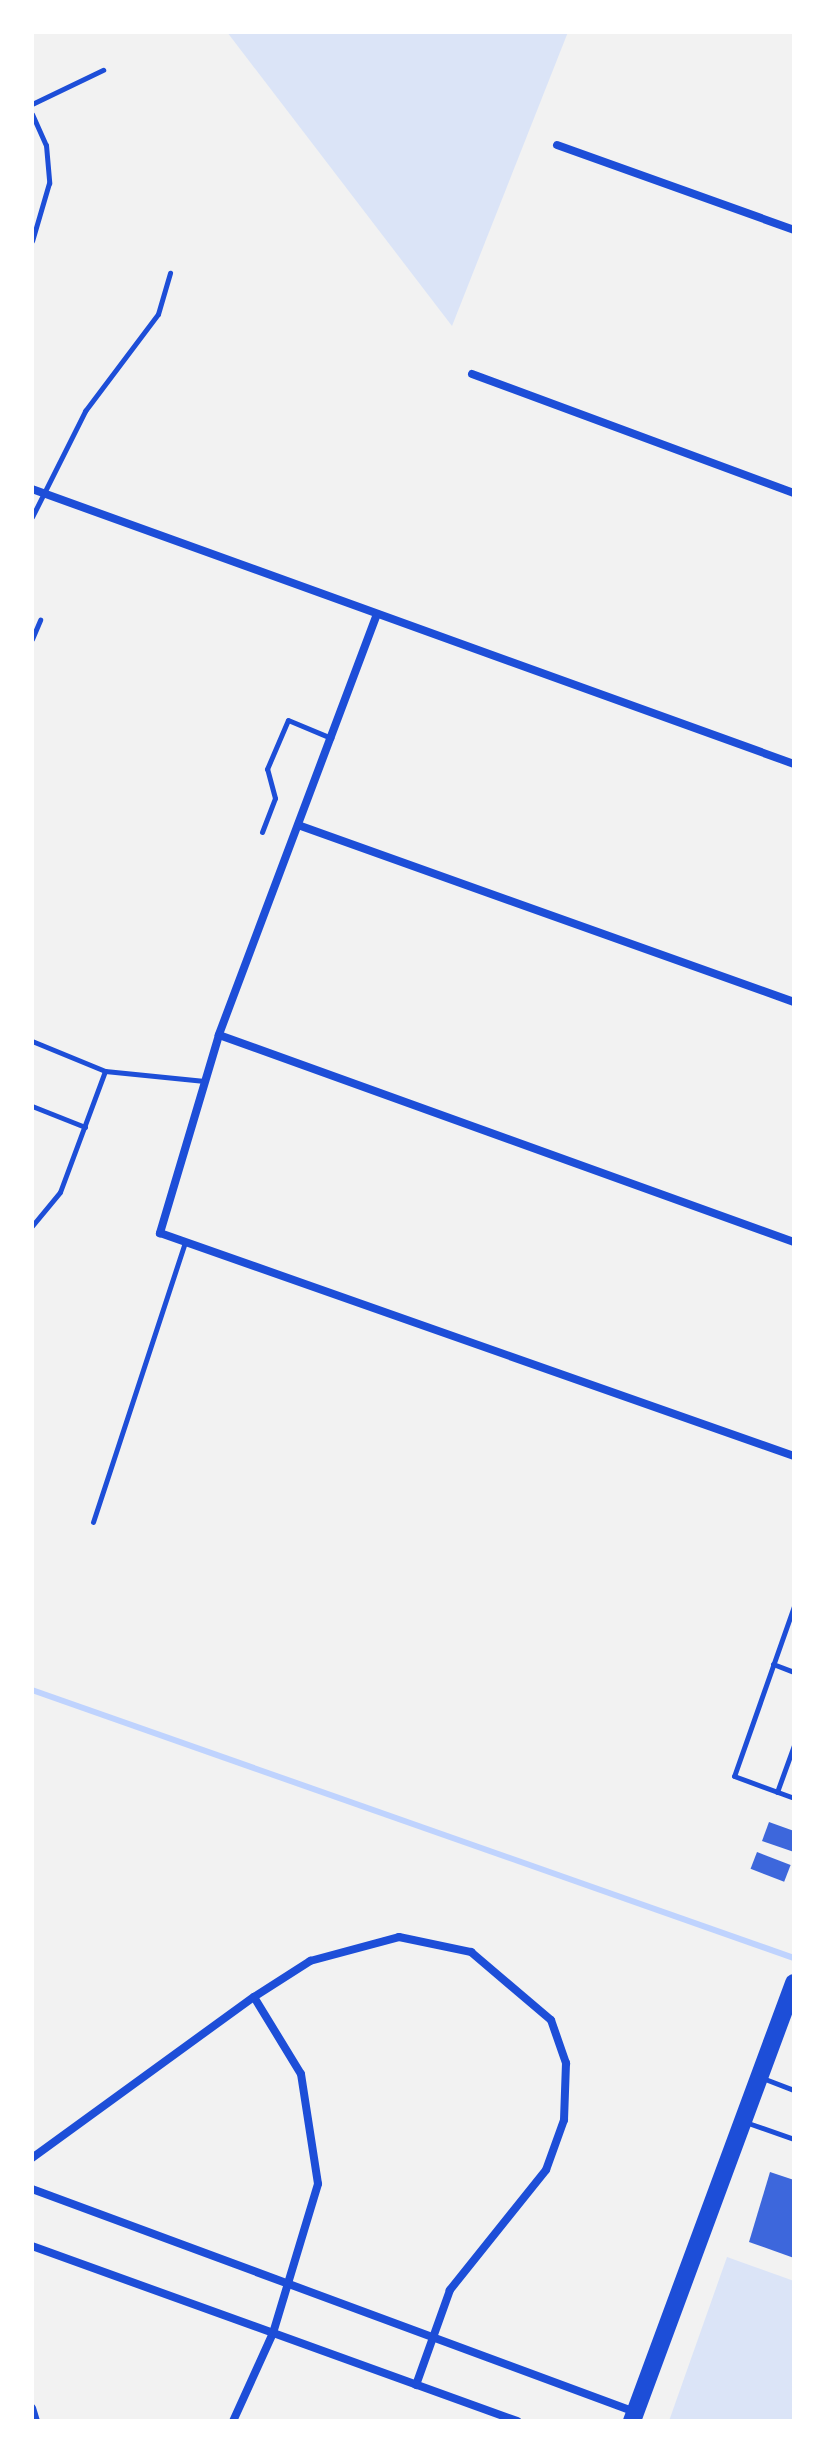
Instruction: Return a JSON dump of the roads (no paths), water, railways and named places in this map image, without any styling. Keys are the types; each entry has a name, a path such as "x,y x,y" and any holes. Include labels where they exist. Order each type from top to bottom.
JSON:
{"main road":[{"path":"634,2416 759,2077 789,2011 794,1983"}],"street":[{"path":"557,145 794,230"},
{"path":"472,374 794,493"},
{"path":"32,489 794,764"},
{"path":"377,614 219,1035 160,1233 794,1456"},
{"path":"298,825 794,1002"},
{"path":"219,1035 794,1242"},
{"path":"32,2158 254,1997 310,1961 399,1937 471,1952 551,2020 565,2077 564,2120 546,2170 470,2258 432,2336 416,2385"},
{"path":"233,2421 273,2333 318,2184 301,2074 254,1997"},
{"path":"32,2189 432,2336 634,2416"},
{"path":"32,2246 517,2421"},
{"path":"32,2408 36,2421"}],"lane":[{"path":"32,104 103,70"},
{"path":"32,114 46,145 49,183 32,241"},
{"path":"32,517 85,411 158,314 170,273"},
{"path":"32,639 40,620"},
{"path":"262,832 275,798 267,769 288,720 331,738"},
{"path":"32,1041 105,1071 205,1081"},
{"path":"32,1226 49,1213 105,1071"},
{"path":"32,1106 85,1127"},
{"path":"93,1522 185,1242"},
{"path":"794,1606 734,1776 794,1798"},
{"path":"773,1664 794,1672"},
{"path":"777,1792 794,1745"},
{"path":"759,2077 794,2090"},
{"path":"743,2121 794,2139"}],"waterway":[{"path":"32,1690 794,1958"}]}
